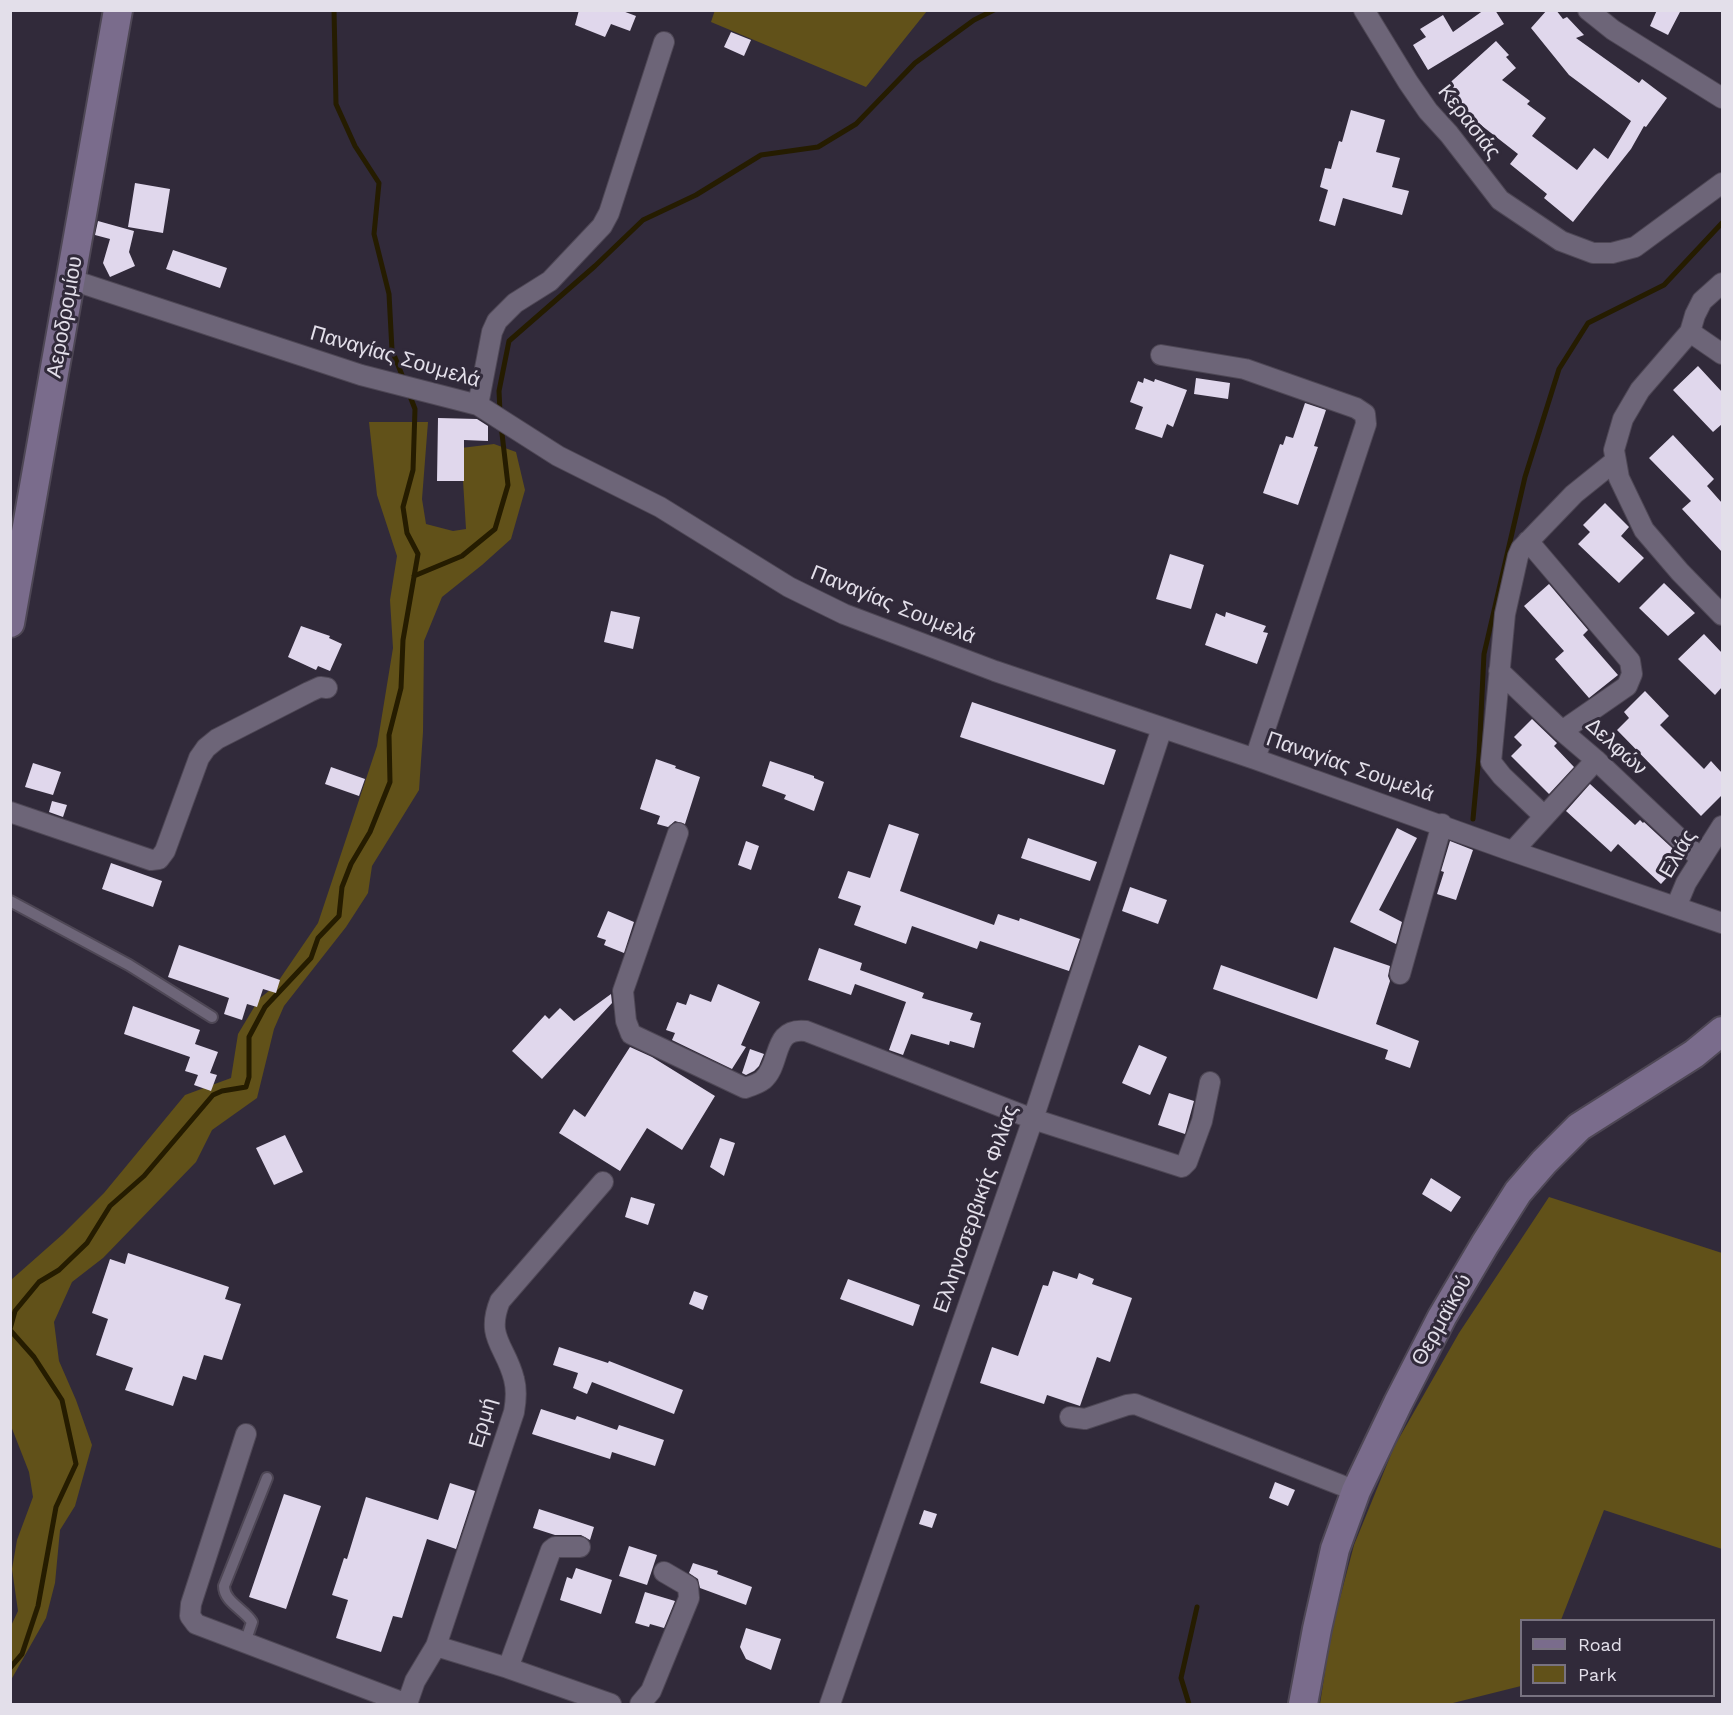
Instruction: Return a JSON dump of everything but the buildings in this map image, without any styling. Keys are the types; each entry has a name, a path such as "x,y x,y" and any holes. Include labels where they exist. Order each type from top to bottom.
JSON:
{"street":[{"name":"Αεροδρομίου","path":"10,623 118,10"},
{"name":"Κερασιάς","path":"1364,10 1428,111 1500,200 1561,242 1593,253 1612,253 1635,247 1722,183"},
{"path":"1588,10 1613,30 1722,98"},
{"path":"485,409 492,332 497,321 515,303 550,281 603,226 664,42"},
{"name":"Παναγίας Σουμελά","path":"72,280 361,375 485,409 558,456 690,525 812,600 921,644 1722,923"},
{"path":"1722,283 1702,301 1690,332 1640,390 1619,432 1614,450 1619,478 1644,530 1680,572 1722,615"},
{"path":"1690,332 1722,354"},
{"path":"1161,356 1245,369 1356,408 1365,414 1366,424 1255,759"},
{"path":"1545,816 1502,776 1491,762 1505,614 1518,556 1528,541 1574,494 1615,461"},
{"path":"1528,541 1614,642 1629,661 1631,668 1632,674 1627,686 1562,731"},
{"name":"Δελφών","path":"1498,672 1701,859"},
{"path":"10,812 151,860 159,859 165,851 199,758 206,748 217,739 309,692 320,687 327,688"},
{"name":"Ελληνοσερβικής Φιλίας","path":"830,1704 1033,1119 1162,728"},
{"path":"1513,851 1596,760"},
{"path":"1400,974 1442,824"},
{"name":"Ελιάς","path":"1676,907 1686,884 1722,826"},
{"path":"678,833 623,990 626,1021 631,1034 745,1088 765,1079 785,1035 794,1029 806,1031 1033,1119 1182,1167 1187,1162 1202,1121 1210,1082"},
{"name":"Θερμαϊκού","path":"1303,1704 1335,1549 1356,1491 1442,1317 1485,1244 1518,1192 1579,1127 1694,1054 1722,1031"},
{"name":"Ερμή","path":"407,1704 416,1681 436,1646 514,1412 516,1396 514,1377 494,1330 494,1317 500,1301 603,1182"},
{"path":"1070,1417 1085,1419 1135,1404 1356,1491"},
{"path":"246,1434 191,1604 190,1616 196,1624 407,1704"},
{"path":"508,1668 551,1551 555,1547 580,1547"},
{"path":"640,1704 651,1691 689,1598 688,1586 664,1572"},
{"path":"436,1646 611,1704"}],"lane":[{"path":"10,901 129,965 212,1017"},
{"path":"245,1643 252,1622 249,1616 226,1596 224,1586 267,1478"}],"green space":[{"path":"715,10 927,11 866,87 711,22"},
{"path":"369,422 428,422 422,499 426,524 453,531 466,529 461,448 494,444 516,452 525,490 511,539 442,597 424,641 423,732 419,790 372,866 368,893 346,927 284,1006 274,1029 257,1098 212,1130 196,1162 103,1258 72,1282 54,1322 59,1361 92,1445 75,1506 60,1530 55,1583 46,1618 11,1680 10,1628 18,1611 12,1569 17,1540 33,1497 29,1472 11,1426 11,1280 63,1234 104,1193 185,1095 231,1078 238,1034 259,999 275,986 318,923 377,746 393,648 390,600 397,556 377,495"},
{"path":"1549,1197 1722,1253 1722,1549 1604,1510 1561,1619 1520,1619 1520,1686 1449,1704 1320,1704 1331,1632 1354,1545 1394,1447 1459,1333"}],"waterway":[{"path":"334,10 336,104 355,146 379,183 374,234 389,294 392,350 404,380"},
{"path":"500,412 499,391 509,341 595,266 643,220 696,195 761,155 818,147 856,124 915,63 974,20 994,10"},
{"path":"1473,819 1484,654 1525,477 1559,369 1588,323 1664,285 1722,223"},
{"path":"10,1329 15,1311 39,1282 59,1270 87,1243 110,1206 144,1176 213,1095 246,1087 249,1077 249,1037 265,1007 311,958 318,938 339,916 342,887 351,864 370,832 390,782 389,735 401,688 403,640 418,554 407,533 403,507 413,470 415,409 408,391"},
{"path":"414,576 462,556 495,529 508,485 501,425"},
{"path":"10,1330 34,1357 62,1400 76,1464 56,1507 38,1606 22,1654 10,1668"},
{"path":"1189,1704 1181,1678 1197,1607"}]}
